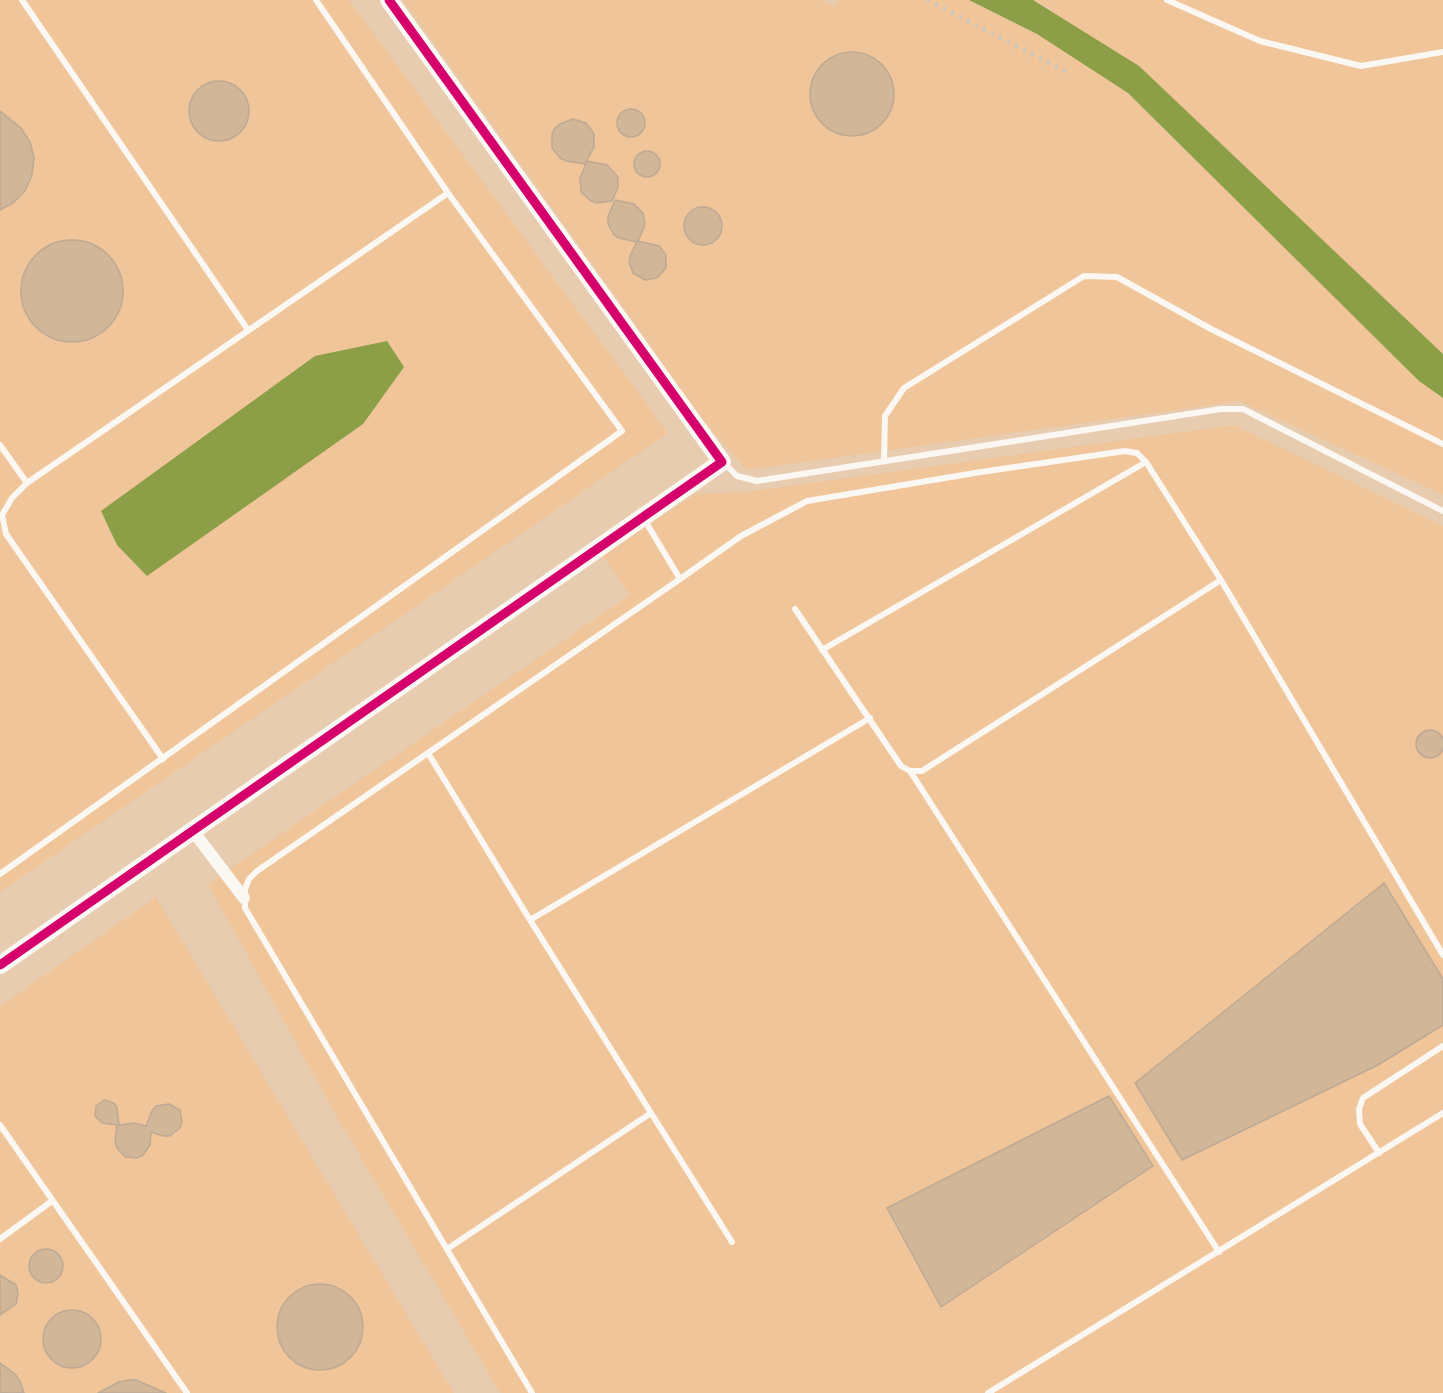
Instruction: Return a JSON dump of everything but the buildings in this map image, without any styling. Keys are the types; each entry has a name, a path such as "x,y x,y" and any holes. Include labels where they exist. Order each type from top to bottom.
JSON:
{"street":[{"path":"0,965 722,462 389,0"},
{"path":"193,831 244,898"}],"lane":[{"path":"22,0 248,330"},
{"path":"0,874 622,431 448,193 316,0"},
{"path":"1167,0 1260,41 1362,66 1443,52"},
{"path":"163,759 6,534 2,515 12,498 27,483 448,193"},
{"path":"884,461 885,416 904,388 1084,276 1117,278 1212,329 1443,444"},
{"path":"722,462 737,476 757,481 1221,409 1243,409 1443,511"},
{"path":"0,445 27,483"},
{"path":"532,1393 245,908 244,898 249,879 257,871 741,536 807,501 1125,451 1137,453 1146,462 1221,580 1443,956"},
{"path":"822,650 1146,462"},
{"path":"644,518 680,579"},
{"path":"910,771 922,771 1221,580"},
{"path":"795,609 901,766 910,771 1219,1252"},
{"path":"530,920 870,718"},
{"path":"428,753 732,1242"},
{"path":"1379,1153 1360,1124 1359,1109 1363,1098 1443,1046"},
{"path":"447,1249 651,1113"},
{"path":"988,1393 1443,1113"},
{"path":"0,1125 187,1393"},
{"path":"0,1239 52,1201"}],"shaded area":[{"path":"0,0 349,0 668,433 0,892"},
{"path":"403,0 821,0 835,7 840,0 969,0 1037,34 1128,93 1419,381 1443,398 1443,495 1240,401 747,470 697,413"},
{"path":"969,0 1033,0 1139,66 1443,354 1443,398 1419,381 1128,93 1037,34"},
{"path":"1033,0 1443,0 1443,354 1049,8"},
{"path":"387,341 404,367 363,424 147,576 117,545 101,511 315,356"},
{"path":"1234,425 1443,526 1443,1393 500,1393 334,1112 208,884 630,595 602,555 695,494 745,492"},
{"path":"156,897 454,1393 0,1393 0,1006"}],"railway":[{"path":"927,0 1069,73"}],"cycle path":[{"path":"0,965 722,462 389,0"}]}
